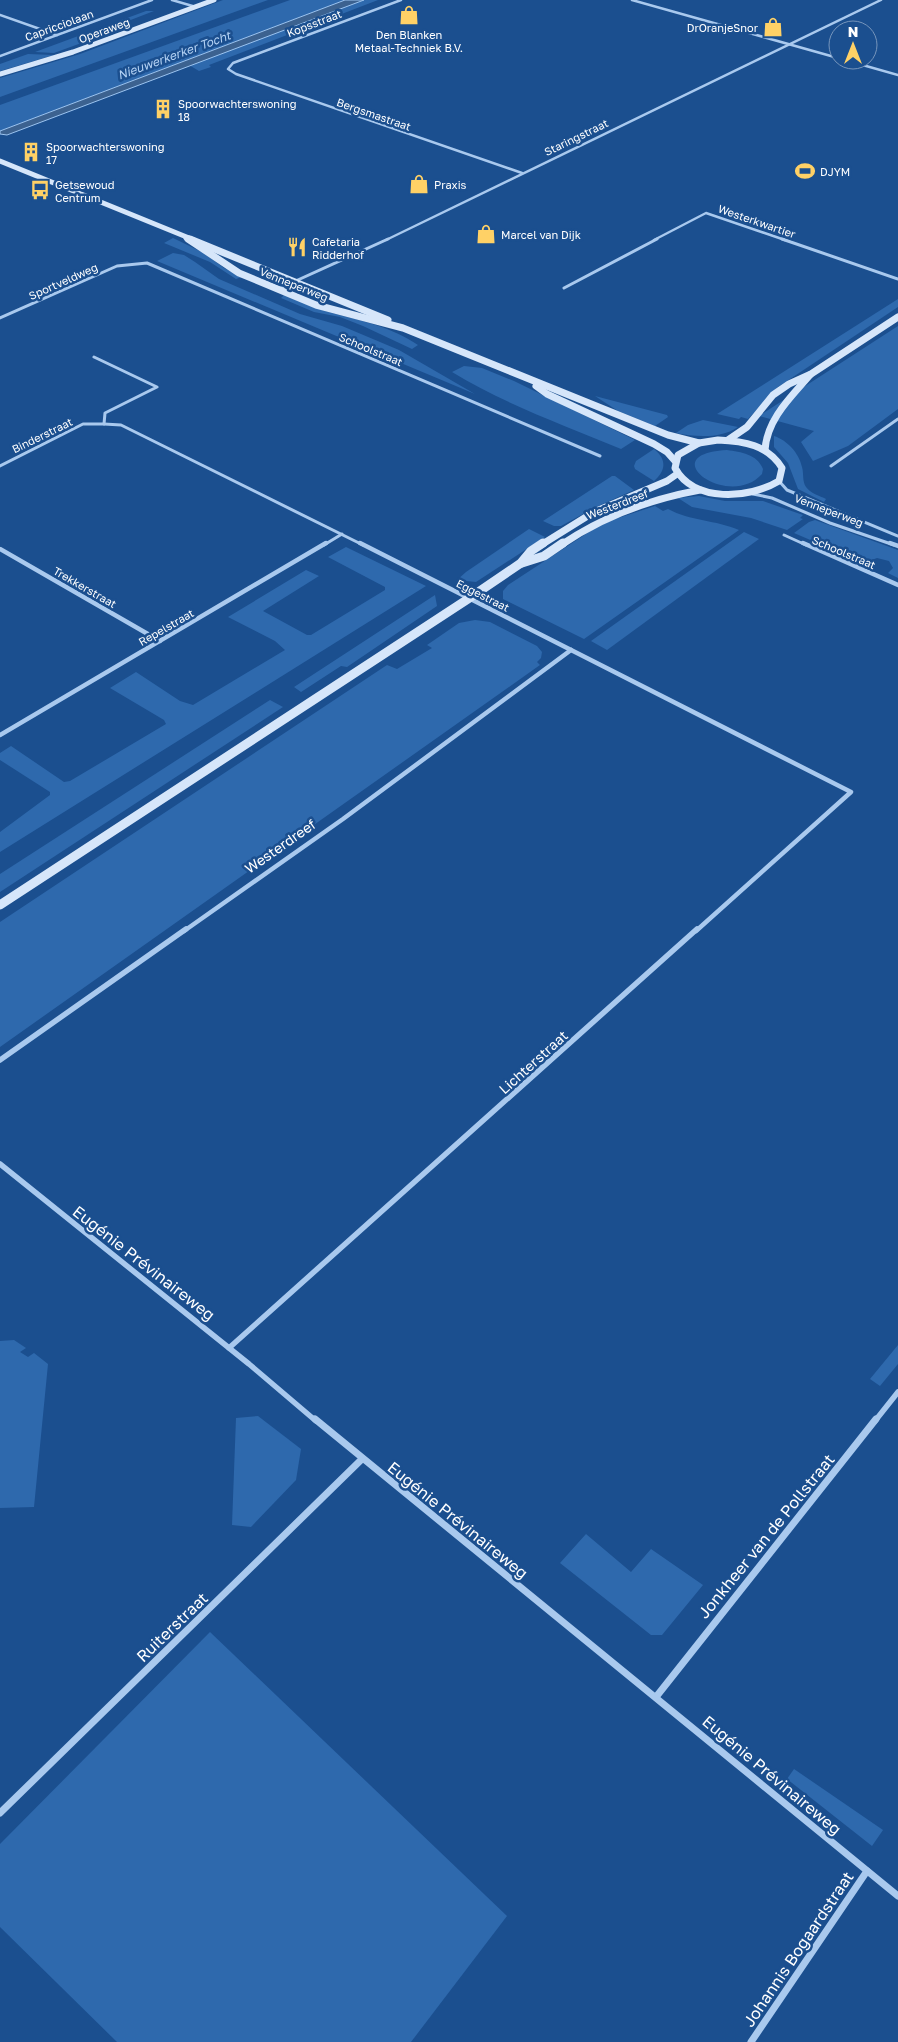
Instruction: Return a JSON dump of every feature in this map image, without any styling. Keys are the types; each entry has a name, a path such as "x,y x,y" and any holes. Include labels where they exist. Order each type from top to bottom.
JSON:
{"street":[{"name":"Capricciolaan","path":"0,56 152,0"},
{"path":"172,0 196,6"},
{"name":"Operaweg","path":"0,74 73,52 214,0"},
{"name":"Kopsstraat","path":"233,63 401,0"},
{"path":"632,0 828,55"},
{"name":"Staringstraat","path":"278,289 376,245 882,0"},
{"path":"0,15 58,35"},
{"name":"Bergsmastraat","path":"233,63 228,69 236,74 522,173"},
{"path":"878,69 898,75"},
{"name":"Venneperweg","path":"0,161 383,317 402,328 523,378 558,389 668,436 700,443"},
{"name":"Westerkwartier","path":"564,288 706,213 898,279"},
{"name":"Venneperweg","path":"186,238 239,273 331,310 402,328"},
{"name":"Sportveldweg","path":"0,318 116,266 135,263"},
{"name":"Schoolstraat","path":"135,263 147,264 189,281 600,456"},
{"path":"728,440 747,427 773,395 789,384 811,374 898,316"},
{"path":"94,357 157,387 105,413 104,424"},
{"path":"765,450 764,442 768,432 788,398 811,374"},
{"name":"Venneperweg","path":"523,378 547,394 654,444 667,452 675,460"},
{"path":"831,466 898,419"},
{"name":"Binderstraat","path":"0,466 83,424 104,424"},
{"name":"Eggestraat","path":"104,424 121,425 342,534 851,792"},
{"path":"728,440 765,450 779,461 782,468 779,481 769,489 753,494 726,495 700,490 677,474 675,460 684,450 700,443 728,440"},
{"name":"Westerdreef","path":"521,563 530,551 570,525 594,512 667,482 677,474"},
{"name":"Venneperweg","path":"779,481 787,490 898,536"},
{"name":"Westerdreef","path":"0,905 521,563 544,556 584,529 606,519 669,496 700,490"},
{"name":"Venneperweg","path":"753,494 772,498 830,522 898,546"},
{"name":"Repelstraat","path":"0,735 342,534"},
{"name":"Schoolstraat","path":"784,535 898,585"},
{"name":"Trekkerstraat","path":"0,549 160,640"},
{"name":"Westerdreef","path":"0,1060 343,819 572,650"},
{"name":"Lichterstraat","path":"229,1348 851,792"},
{"name":"Eugénie Prévinaireweg","path":"0,1164 229,1348 362,1459 898,1896"},
{"name":"Jonkheer van de Pollstraat","path":"656,1697 898,1392"},
{"name":"Ruiterstraat","path":"0,1813 281,1542 362,1459"},
{"name":"Johannis Bogaardstraat","path":"751,2042 867,1870"}],"shaded area":[{"path":"223,0 268,0 0,97 0,78 80,54"},
{"path":"290,0 345,0 0,131 0,105"},
{"path":"345,0 364,0 7,135 0,134 0,131"},
{"path":"364,0 378,0 209,65 211,67 199,71 189,65"},
{"path":"146,11 154,11 128,21 128,26 54,53 35,52"},
{"path":"28,54 54,55 0,71 0,64"},
{"path":"173,238 204,253 224,268 242,277 236,279 210,262 164,243"},
{"path":"173,253 184,255 219,279 300,314 342,326 399,350 475,394 157,261"},
{"path":"284,295 320,309 387,329 418,345 412,349 340,317 314,312 281,298"},
{"path":"898,299 898,307 778,387 748,419 717,414"},
{"path":"898,326 898,409 848,446 813,461 801,442 814,431 759,416"},
{"path":"464,366 482,368 514,381 635,440 621,449 535,414 472,384 452,372"},
{"path":"595,396 667,415 668,417 655,426 618,411"},
{"path":"703,420 738,427 724,434 708,436 676,433 688,425"},
{"path":"774,436 788,444 795,452 803,470 806,487 813,493 826,499 824,502 798,489 788,463 774,447"},
{"path":"654,449 663,461 663,469 654,481 635,469 634,466 636,461"},
{"path":"727,450 753,457 763,469 762,474 748,484 732,486 716,484 704,477 696,469 696,461 705,454"},
{"path":"612,476 615,476 634,490 596,507 561,526 554,526 543,521"},
{"path":"699,496 725,501 763,501 803,515 800,518 803,519 787,530 751,518 692,507 678,498"},
{"path":"655,506 663,511 668,509 685,516 739,530 584,639 503,599 503,591 508,585 592,530 612,520"},
{"path":"815,520 898,550 898,578 888,573 893,568 889,561 877,558 864,563 794,533"},
{"path":"529,529 545,537 476,582 457,580 466,572"},
{"path":"744,532 759,539 607,650 591,641"},
{"path":"346,547 426,586 0,852 0,832 50,795 50,792 0,760 0,753 11,746 64,782 70,781 166,724 164,720 110,688 136,672 180,701 193,705 285,650 275,641 228,617 306,570 319,576 263,611 307,635 311,635 385,590 385,587 328,557"},
{"path":"435,595 437,606 347,667 341,666 301,692 294,687"},
{"path":"475,620 490,622 537,646 542,652 541,658 537,662 540,665 0,1047 0,922 387,665 397,669 432,648 427,645 459,623"},
{"path":"270,700 283,707 0,892 0,874"},
{"path":"14,1340 26,1348 20,1352 28,1357 34,1353 48,1364 34,1507 0,1508 0,1341"},
{"path":"898,1345 898,1364 880,1386 870,1379"},
{"path":"258,1416 301,1449 296,1480 251,1527 232,1525 236,1418"},
{"path":"586,1534 631,1572 651,1549 703,1585 662,1635 651,1635 560,1563"},
{"path":"210,1632 507,1916 411,2042 117,2042 0,1927 0,1844"},
{"path":"794,1769 883,1830 872,1846 787,1779"}],"place":[{"name":"Den Blanken Metaal-Techniek B.V.","path":"409,15"},
{"name":"DrOranjeSnor","path":"773,27"},
{"name":"Spoorwachterswoning 18","path":"163,109"},
{"name":"Spoorwachterswoning 17","path":"31,152"},
{"name":"DJYM","path":"805,171"},
{"name":"Praxis","path":"419,184"},
{"name":"Getsewoud Centrum","path":"40,190"},
{"name":"Marcel van Dijk","path":"486,234"},
{"name":"Cafetaria Ridderhof","path":"297,247"}],"water label":[{"name":"Nieuwerkerker Tocht","path":"174,55"}]}
